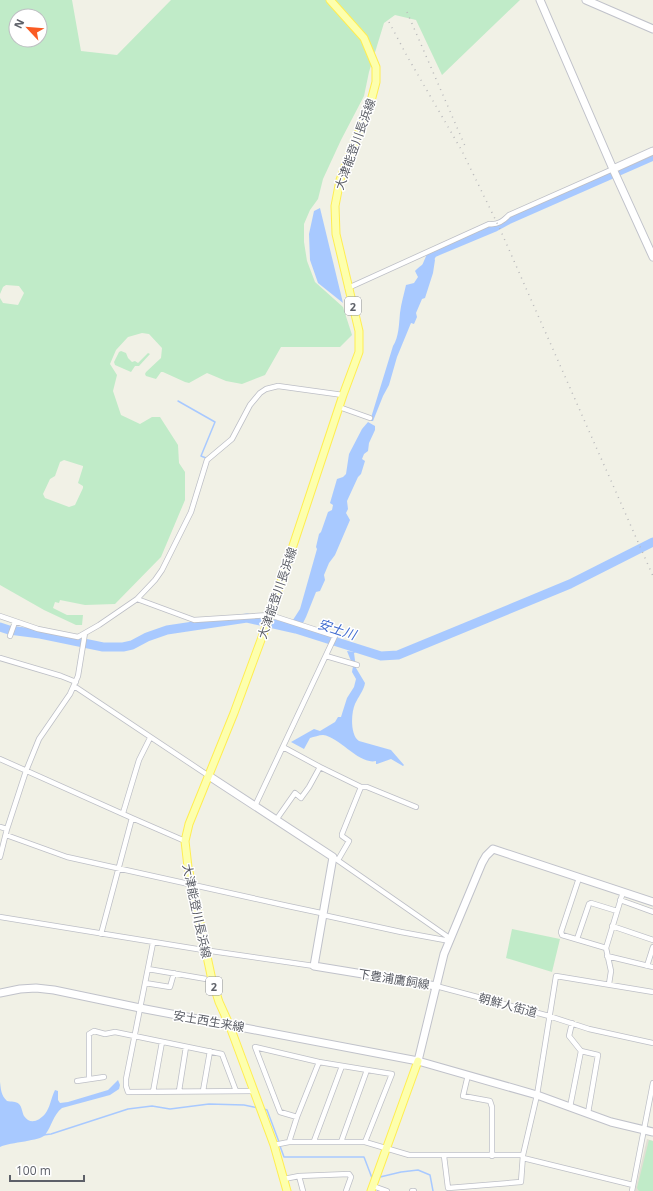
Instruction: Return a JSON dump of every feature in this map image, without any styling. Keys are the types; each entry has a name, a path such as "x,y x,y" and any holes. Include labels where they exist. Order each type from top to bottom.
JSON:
{"main road":[{"name":"大津能登川長浜線","path":"287,1191 274,1146 212,980 191,884 185,841 189,824 209,776 268,621 360,346 359,331 336,234 335,206 340,180 371,101 376,82 376,66 364,38 330,0"},
{"path":"540,0 653,257"},
{"path":"586,0 653,29"},
{"path":"613,169 653,151"},
{"path":"209,776 335,859 322,915 314,966"},
{"path":"436,986 444,954 482,863 493,849 653,902"},
{"name":"下豊浦鷹飼線","path":"314,966 436,986 428,1026 418,1061"},
{"name":"安土西生来線","path":"0,993 20,989 36,988 54,990 140,1008 418,1061"},
{"path":"372,1188 418,1061 468,1074 537,1095 611,1122 653,1132"}],"street":[{"path":"348,288 489,224 495,225 503,221 509,215 613,169"},
{"path":"0,616 15,622 67,635 78,637 85,635 137,599 155,580 165,566 193,506 207,460 232,439 250,405 260,393 266,389 278,386 343,394"},
{"path":"339,407 370,418"},
{"path":"137,599 194,620 288,621 335,636 255,806"},
{"path":"10,636 15,622"},
{"path":"0,857 7,829 26,771 39,739 75,684 84,647 85,635"},
{"path":"326,656 357,665"},
{"path":"0,658 61,676 75,684 150,738 209,776"},
{"path":"122,813 139,760 150,738"},
{"path":"283,747 361,787 367,787 416,807"},
{"path":"0,759 185,841"},
{"path":"276,820 295,793 302,798 320,767"},
{"path":"361,787 342,834 342,836 349,841 335,859 448,937 450,941"},
{"path":"101,934 132,818"},
{"path":"0,827 7,829"},
{"path":"6,835 67,857 321,913 322,915 450,941"},
{"path":"579,878 560,932 562,935 606,948"},
{"path":"610,984 611,972 606,948 623,892"},
{"path":"620,900 653,912"},
{"path":"577,939 589,904 591,903 617,911"},
{"path":"0,917 205,951 314,966"},
{"path":"612,926 653,940"},
{"path":"153,942 126,1079 128,1092 254,1091"},
{"path":"647,966 653,947"},
{"path":"607,956 653,967"},
{"path":"148,969 212,980"},
{"path":"145,983 170,987 174,973"},
{"path":"653,992 556,976 550,1016 589,1029 653,1043"},
{"name":"朝鮮人街道","path":"436,986 550,1016 537,1095 523,1156 521,1182 448,1188 444,1156"},
{"path":"572,1024 569,1036 580,1051 598,1055 588,1113"},
{"path":"88,1078 89,1034 94,1031 105,1034 115,1032 222,1054 236,1091"},
{"path":"153,1092 162,1042"},
{"path":"179,1092 186,1047"},
{"path":"297,1117 280,1112 255,1047 319,1062 392,1074 365,1142"},
{"path":"204,1091 210,1051"},
{"path":"570,1107 580,1051"},
{"path":"289,1142 297,1117 319,1062"},
{"path":"314,1141 342,1066"},
{"path":"340,1142 367,1070"},
{"path":"468,1074 464,1096 490,1101 492,1108 492,1156"},
{"path":"78,1081 88,1078 104,1077"},
{"path":"632,1191 653,1083"},
{"path":"274,1146 289,1142 365,1142 409,1155 523,1156 633,1185"},
{"path":"284,1179 299,1176 349,1174 351,1177 346,1191"},
{"path":"299,1176 303,1191"},
{"path":"372,1188 387,1191"}],"shaded area":[{"path":"647,1139 653,1141 653,1191 635,1191"}],"green space":[{"path":"0,0 72,0 81,51 117,55 171,0 520,0 442,75 416,20 395,15 384,23 369,72 364,96 341,140 323,179 318,199 310,210 304,224 304,242 307,261 315,282 343,307 352,335 340,347 281,347 265,375 242,384 226,381 207,373 189,383 163,372 161,372 156,379 146,376 146,372 161,358 162,348 149,334 142,333 128,337 116,350 110,364 117,375 113,391 121,415 140,424 152,417 160,417 178,445 179,463 185,472 185,500 161,557 115,604 85,605 60,600 59,603 55,602 53,608 67,615 83,615 82,625 76,625 44,610 0,585 0,298 3,303 18,305 24,293 19,286 6,285 3,287 0,294","holes":["64,460 83,466 78,483 83,486 83,488 75,505 69,507 45,498 43,494 50,479 55,476 60,462"]},
{"path":"121,351 126,353 132,362 135,361 138,363 148,353 150,354 139,366 135,366 131,372 115,365 114,362"},
{"path":"512,929 560,939 552,972 506,958"},
{"path":"649,1140 653,1141 653,1191 639,1191 637,1188"}],"water":[{"path":"320,208 343,303 318,283 310,260 309,234 314,211"},
{"path":"432,256 435,260 433,273 425,298 422,299 416,313 417,317 414,324 411,323 397,357 389,385 373,421 370,421 396,338 406,285 414,283 418,277 415,271"},
{"path":"368,422 375,426 375,430 369,443 368,451 364,454 362,459 365,461 361,474 358,477 347,501 348,509 346,513 350,520 335,555 329,563 324,575 325,580 320,591 316,592 301,627 291,623 300,609 317,549 316,547 319,534 328,512 332,510 333,505 330,503 337,479 346,474 349,454 362,429"},
{"path":"347,651 356,652 354,653 356,668 365,683 354,708 352,724 354,734 359,741 391,750 404,765 403,766 391,759 376,764 376,761 363,759 336,740 323,735 310,738 304,749 291,742 314,729 320,731 335,722 338,717 341,717 347,698 354,687 356,679 352,672 353,666"},
{"path":"118,1080 120,1085 119,1089 110,1095 62,1108 45,1135 42,1137 0,1147 0,1082 5,1099 7,1101 18,1103 26,1119 34,1121 40,1119 45,1114 55,1090 58,1091 58,1100 60,1103 68,1102 108,1090"}],"waterway":[{"path":"425,270 433,253 495,227 653,156"},
{"path":"178,401 215,422 201,456 206,458"},
{"name":"安土川","path":"0,627 9,630 40,634 103,647 123,647 132,645 147,637 167,630 247,618 296,629 381,656 398,655 570,584 653,542"},
{"path":"43,1135 51,1134 128,1109 152,1106 170,1109 209,1104 244,1105 258,1108"},
{"path":"264,1109 267,1110 279,1142"},
{"path":"280,1146 284,1157 364,1157 372,1178"},
{"path":"380,1177 418,1170 430,1175 433,1191"}],"railway":[{"path":"407,12 465,146"},
{"path":"389,22 462,151 499,227 653,576"}]}
